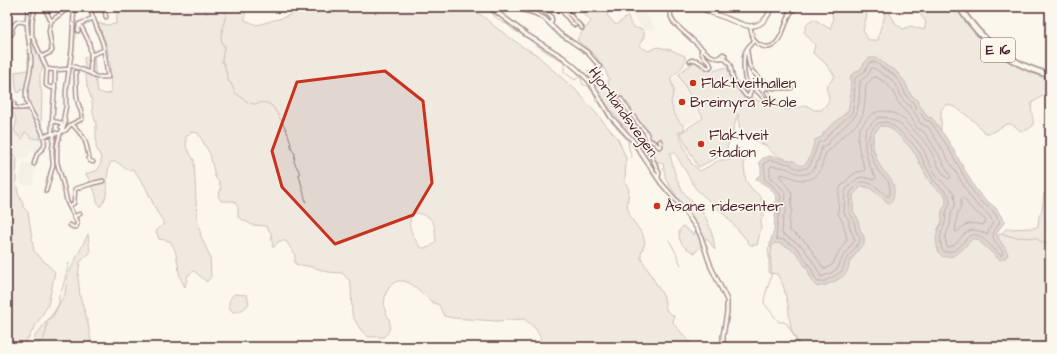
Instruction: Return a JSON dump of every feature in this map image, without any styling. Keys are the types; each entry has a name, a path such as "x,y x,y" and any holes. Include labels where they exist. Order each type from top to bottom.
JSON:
{"highway":[{"name":"E 16","path":"959,7 978,32 1000,52 1027,67 1050,75"}],"main road":[{"path":"700,7 712,13 750,26 759,24 766,19 771,7"}],"street":[{"path":"28,7 27,23 30,37 31,59 26,100 43,136 45,144 38,153 34,164"},
{"path":"51,22 43,7 35,9 30,37 47,69 46,85 56,88"},
{"path":"41,57 52,51 49,31 51,22 70,7"},
{"path":"70,225 74,227 77,225 77,221 66,200 57,162 57,146 60,133 65,124 64,116 74,7"},
{"path":"47,69 55,70 69,67 98,77 108,77 102,40 90,7"},
{"path":"104,7 106,17"},
{"name":"Hjortlandsvegen","path":"490,7 527,35 564,58 590,82 611,116 632,141 699,232 711,267 726,297 727,312 723,336 723,347"},
{"path":"519,7 523,10 539,15 559,33 587,52 600,68"},
{"path":"539,7 551,16 552,20 550,24"},
{"path":"555,7 568,13 582,28"},
{"path":"670,7 671,17 674,23 708,54 719,58 724,58 730,64 733,79 746,96 749,96 752,87"},
{"path":"789,7 790,15"},
{"path":"750,26 754,41 760,46 773,46 780,38 790,15 796,7"},
{"path":"563,11 575,26"},
{"path":"78,31 80,24 93,18"},
{"path":"7,39 8,31 14,23 20,20 27,23"},
{"path":"80,24 89,42 91,55 90,73"},
{"path":"754,41 746,49 743,58 744,74 746,80 752,87 766,101 770,101 772,99 767,92"},
{"path":"690,61 696,60 708,68 711,66 711,63 702,55 702,49"},
{"path":"746,49 749,64 758,77 773,88 791,88"},
{"path":"91,55 104,50"},
{"path":"46,191 53,166 52,121 56,88 55,70"},
{"path":"43,136 60,133 82,119 77,99 76,72"},
{"path":"7,80 10,98 14,104"},
{"name":"Hjortlandsvegen","path":"620,99 646,132 649,140 647,142 648,148 659,173 658,178"},
{"path":"7,100 14,107 21,109 28,107"},
{"path":"52,121 62,123 61,127"},
{"path":"72,124 84,137 90,161 93,162"},
{"name":"Hjortlandsvegen","path":"649,140 659,147 661,146 660,141"},
{"path":"69,206 74,202 76,189 103,181"},
{"path":"75,216 80,214"}],"highlighted area":[{"path":"385,71 423,101 432,183 413,215 335,244 282,187 272,151 297,82"}],"shaded area":[{"path":"115,7 245,7 245,20 257,25 285,17 306,7 468,7 484,17 523,47 537,55 577,91 618,139 626,158 625,181 629,190 627,206 631,218 643,235 645,243 641,253 641,258 664,297 666,310 674,316 673,323 694,347 542,347 537,331 524,319 496,321 444,316 439,305 432,302 416,287 404,281 394,283 386,295 384,305 390,324 388,333 384,337 368,337 360,329 352,315 351,285 349,280 342,273 328,272 313,267 295,264 295,255 286,241 279,241 273,248 271,233 266,226 252,225 238,217 238,207 234,201 221,201 218,196 221,188 215,177 210,154 198,133 191,132 186,137 186,147 194,160 197,218 201,236 210,257 211,276 207,282 194,271 188,275 185,287 180,276 176,252 173,246 170,241 159,239 156,231 163,225 163,221 157,212 145,186 134,170 126,169 117,162 111,162 108,173 106,195 100,207 95,192 86,174 98,170 101,163 101,158 96,147 96,124 92,101 87,86 84,58 91,53 94,54 98,92 106,94 111,93 110,63 107,47 98,23 105,25 116,24 117,15","holes":["415,213 427,216 433,222 435,230 436,241 431,247 427,248 420,247 410,226 410,221"]},
{"path":"578,7 607,7 609,11 607,15 616,25 628,16 633,27 644,31 644,36 640,44 641,47 648,51 658,47 671,50 685,56 683,66 670,78 674,90 671,102 673,111 680,123 684,125 684,130 678,133 691,163 700,171 720,160 730,160 731,153 738,151 744,155 746,181 761,197 763,205 763,216 757,245 750,245 725,215 696,189 675,153 670,153 678,183 688,198 704,215 713,236 715,250 707,238 695,253 682,245 679,231 683,226 694,235 694,222 679,202 666,180 663,164 647,157 642,152 636,135 620,122 589,78 588,70 595,80 608,86 609,79 595,55 577,40 591,21"},
{"path":"641,7 655,28 645,31 630,13 631,11 634,13 636,10 635,8"},
{"path":"831,7 863,7 867,15 863,30 868,40 878,40 885,15 880,7 886,7 896,24 903,29 911,26 924,30 926,22 916,9 917,7 956,7 978,37 994,51 1021,67 1050,78 1050,91 1032,103 1031,110 1033,126 1024,131 1021,131 1015,126 1008,124 992,133 986,133 962,112 946,104 941,110 941,130 932,118 927,117 916,99 910,94 905,82 895,70 888,67 877,58 865,62 861,69 851,75 848,111 824,132 822,137 815,140 811,155 806,164 798,165 793,161 778,156 771,152 766,145 759,144 750,134 742,132 739,126 738,114 725,154 698,167 680,133 703,118 679,74 692,64 695,58 713,71 727,67 731,79 737,81 756,100 773,105 775,100 786,103 784,109 787,110 806,105 814,110 821,110 829,100 826,87 835,76 825,63 813,53 815,45 804,32 808,22 814,19 830,29 833,20"},
{"path":"26,32 27,35 33,39 44,65 40,74 42,93 41,127 22,89 18,93 16,89 15,72 28,70"},
{"name":"Breimyra skole","path":"677,77 696,107 699,119 686,125 678,121 667,94 670,79"},
{"path":"13,108 17,110 27,110 40,130 43,138 34,138 26,132 24,133 22,139 16,134 14,130 16,120 12,111"},
{"path":"880,126 887,126 893,130 909,146 916,155 931,184 946,196 946,204 942,211 942,222 938,229 943,256 957,253 966,246 972,238 977,239 1000,260 998,237 1006,229 1034,228 1038,226 1044,193 1050,199 1050,347 799,347 791,329 788,305 783,285 777,274 769,273 768,250 770,246 771,247 775,243 782,244 795,251 808,270 812,282 824,286 837,280 846,273 849,263 864,243 864,237 860,230 857,217 853,211 853,195 862,186 870,188 890,204 891,179 882,170 873,146 873,135"},
{"path":"9,132 14,133 22,140 24,132 27,132 30,137 35,139 42,139 41,149 29,152 29,158 17,158 7,150 7,139"},
{"path":"7,150 17,158 16,181 18,193 23,207 28,212 34,251 55,272 48,305 27,340 20,347 7,347"},
{"path":"23,162 34,164 36,168 33,185 21,184 20,176"},
{"path":"88,234 90,253 80,262 78,277 80,296 88,323 92,347 34,347 35,336 54,312 65,294 67,277"},
{"path":"234,294 247,295 249,303 242,310 233,312 229,303"}],"water":[{"path":"869,58 877,58 888,67 895,70 905,82 910,94 916,99 927,117 932,118 949,142 975,188 983,198 996,208 1005,222 996,233 1007,252 1008,255 1005,258 1000,260 977,239 972,239 962,250 953,256 943,257 938,252 936,239 938,229 942,222 942,211 946,204 946,196 931,184 916,155 909,146 887,126 880,126 875,132 873,136 873,144 874,153 878,162 892,181 894,191 893,198 890,204 870,188 862,186 853,195 853,211 857,217 860,230 864,237 864,244 852,259 846,273 833,282 817,287 812,282 808,270 795,251 782,244 775,243 771,247 770,246 777,209 775,203 777,197 770,188 756,179 761,175 759,162 763,158 769,156 794,161 799,165 806,163 811,155 815,140 822,137 824,132 848,111 851,75 861,69"}],"waterway":[{"path":"164,7 170,15"},
{"path":"204,7 207,14"},
{"path":"224,7 226,13 221,36 222,44 225,46 222,62 224,64 229,82 231,83 235,93 248,102 253,104 266,103 271,105 281,120 295,154 294,162 299,171 306,202"},
{"path":"483,7 484,11 492,12 494,16 503,23 507,24 548,53 563,61 564,72 575,80 579,77 581,78 583,85 587,85 595,95 596,102 599,102 608,118 628,141 632,158"},
{"path":"997,235 1001,233 1013,237 1036,238 1043,243 1050,243"},
{"path":"669,240 681,265"},
{"path":"771,247 771,275 764,303 779,322 784,322 787,324 801,347"},
{"path":"28,347 34,346 43,341 46,333 47,321 53,316 59,304 59,295 62,290 69,263"}],"place":[{"name":"Flaktveithallen","path":"693,83"},
{"name":"Breimyra skole","path":"682,102"},
{"name":"Flaktveit stadion","path":"701,144"},
{"name":"Åsane ridesenter","path":"657,206"}]}
